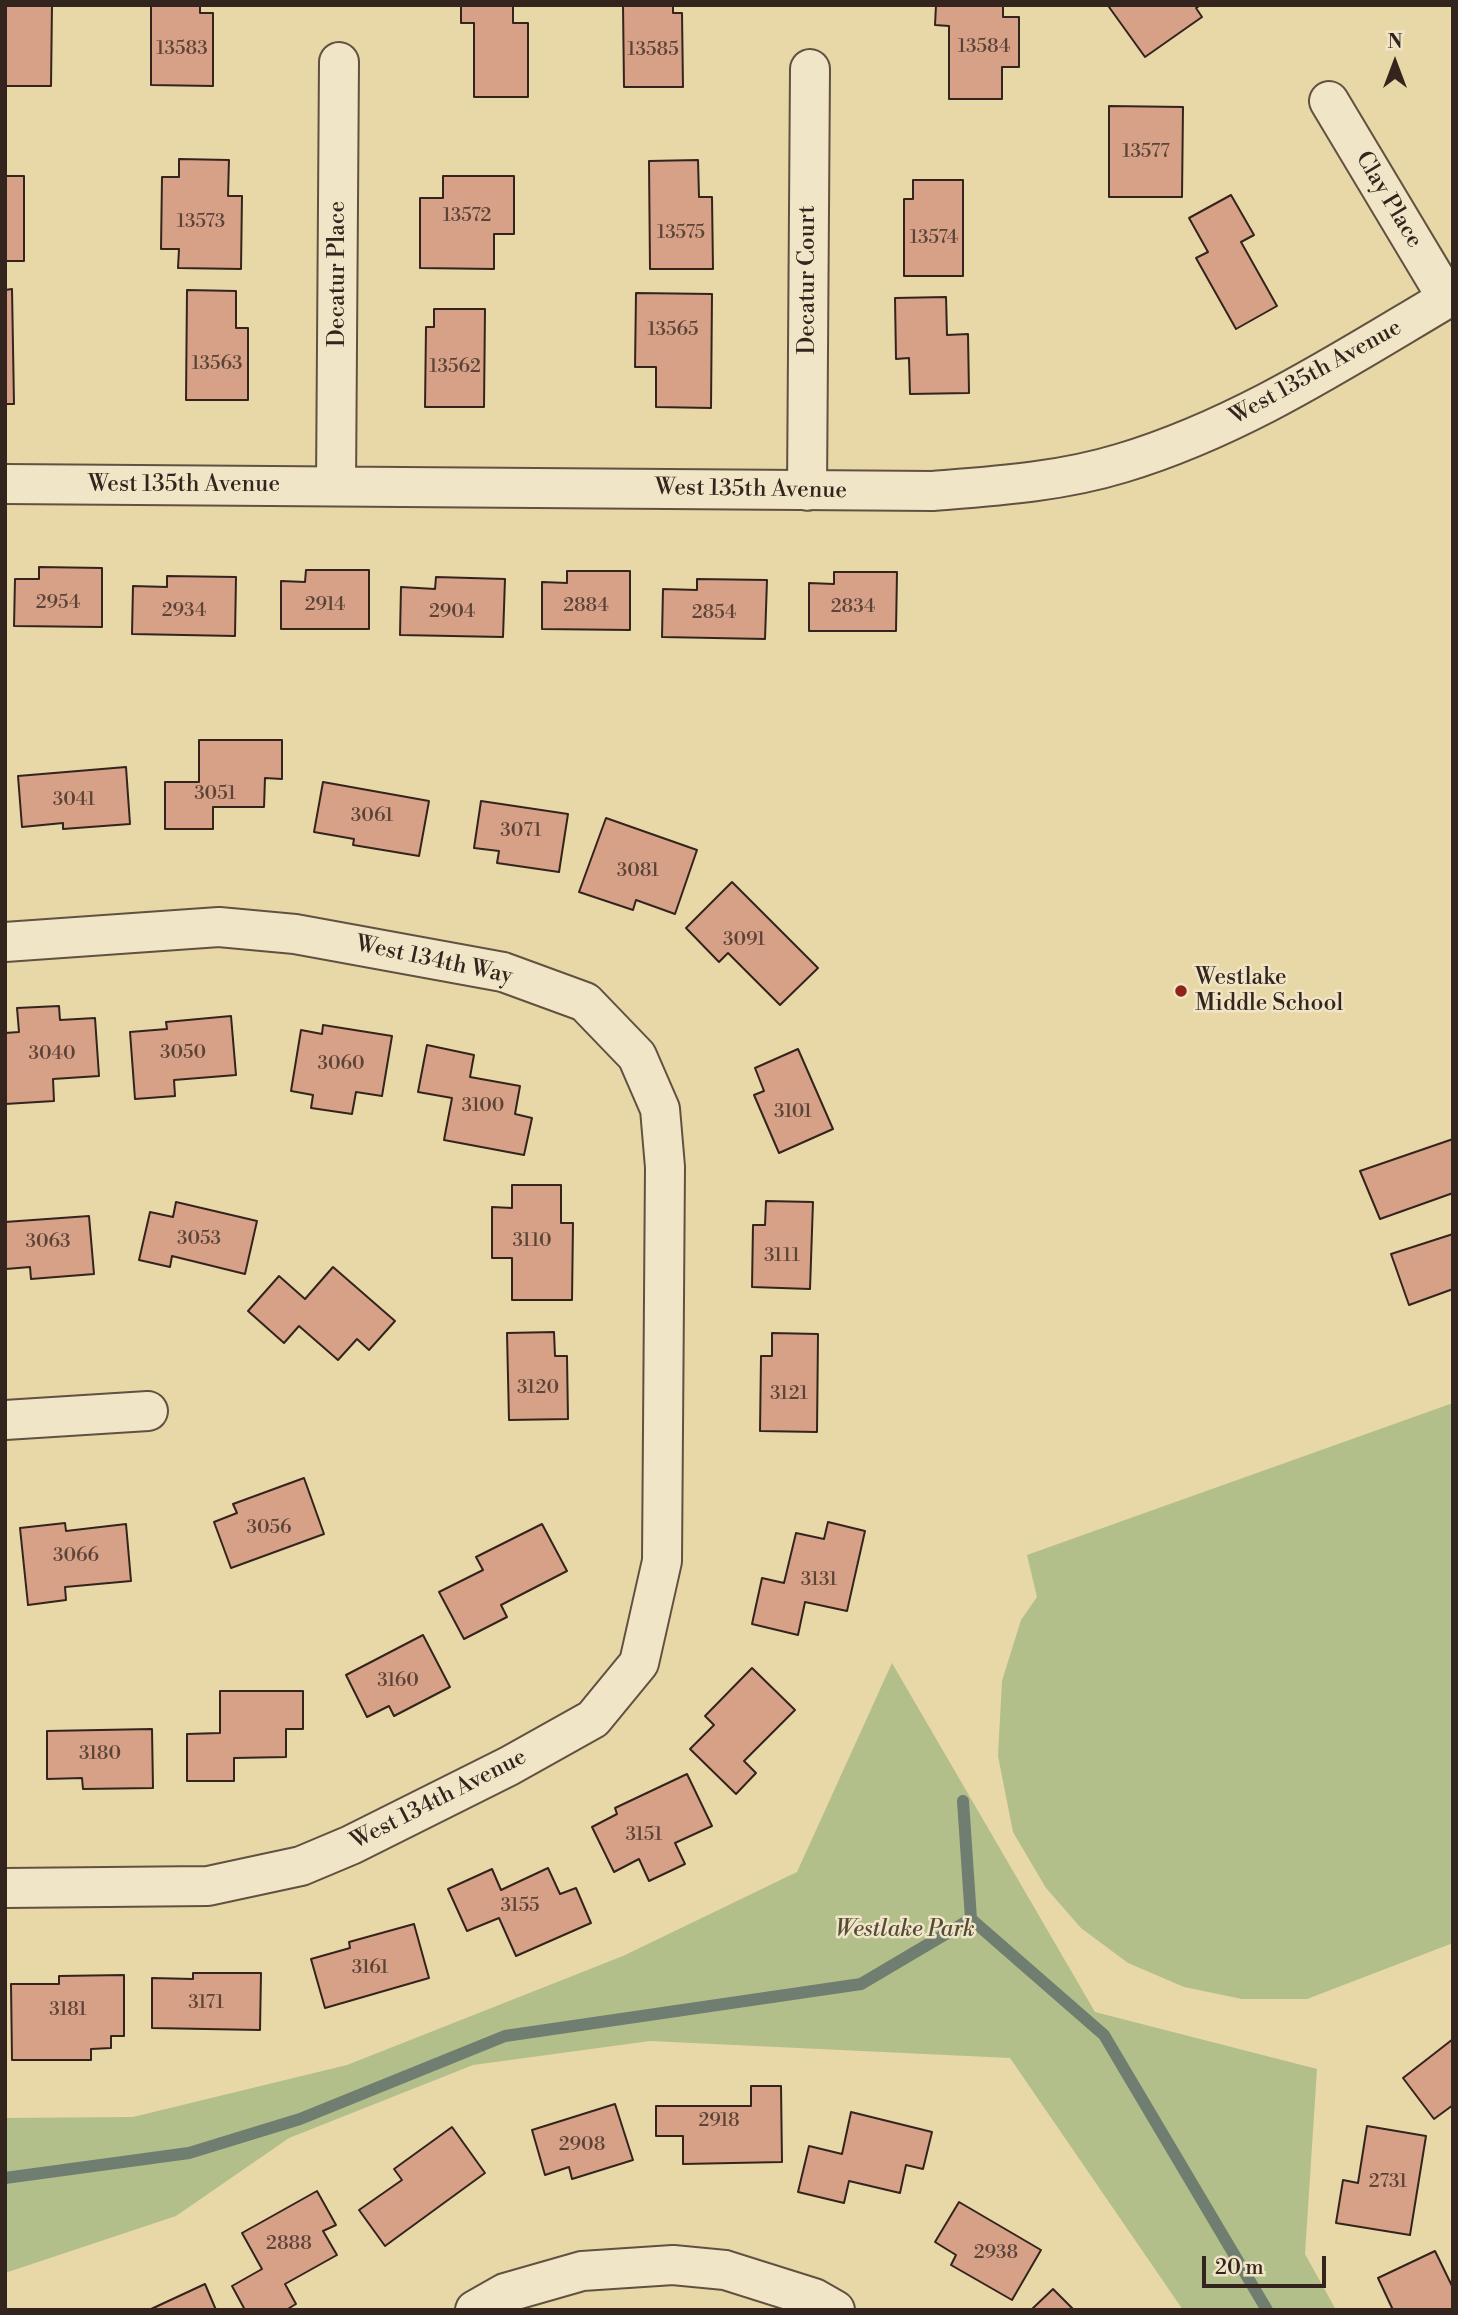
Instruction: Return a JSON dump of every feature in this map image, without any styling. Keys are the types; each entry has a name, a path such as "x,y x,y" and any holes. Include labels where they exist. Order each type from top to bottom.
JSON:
{"street":[{"name":"Decatur Place","path":"336,486 339,62"},
{"name":"Decatur Court","path":"807,491 810,69"},
{"name":"Clay Place","path":"1329,101 1450,297"},
{"name":"West 135th Avenue","path":"5,484 933,492 1040,482 1120,464 1189,441 1267,404 1450,297"},
{"name":"West 134th Way","path":"5,942 219,927 295,934 503,972 585,1002 637,1056 660,1109 665,1167 663,1461"},
{"path":"5,1420 148,1410"},
{"name":"West 134th Avenue","path":"5,1888 208,1886 301,1866 351,1845 509,1766 593,1719 639,1664 662,1561 663,1461"},
{"path":"475,2310 505,2293 582,2271 673,2265 725,2270 814,2298 835,2310"}],"green space":[{"path":"1453,1403 1453,1943 1307,1999 1242,1999 1184,1987 1128,1963 1081,1928 1046,1888 1013,1832 998,1756 1002,1681 1021,1620 1037,1597 1027,1555"},
{"name":"Westlake Park","path":"892,1663 1095,2012 1317,2069 1305,2254 1336,2310 1183,2310 1010,2058 650,2041 473,2065 289,2138 176,2216 5,2273 5,2118 133,2117 347,2065 623,1956 797,1872"}],"building":[{"path":"5,5 52,5 51,86 5,86"},
{"path":"151,5 200,5 200,13 213,13 213,86 151,85"},
{"path":"461,5 513,5 513,23 528,23 528,97 474,97 474,23 461,23"},
{"path":"623,5 673,5 673,13 682,13 683,87 624,87"},
{"path":"936,5 1003,5 1003,17 1019,17 1019,67 1002,67 1002,99 949,99 949,26 935,25"},
{"path":"1201,5 1196,8 1202,17 1145,57 1109,7"},
{"path":"1109,106 1183,107 1182,197 1109,197"},
{"path":"179,159 229,160 228,196 242,196 241,269 178,268 179,249 161,249 162,177 179,177"},
{"path":"698,160 699,197 712,197 713,269 650,269 649,161"},
{"path":"5,176 24,176 24,261 5,261"},
{"path":"443,176 514,176 514,234 494,234 494,269 420,268 420,198 443,198"},
{"path":"913,180 963,180 963,276 904,276 904,199 913,199"},
{"path":"1231,195 1254,235 1241,242 1277,306 1236,329 1196,258 1208,252 1189,218"},
{"path":"12,289 14,404 5,404 5,290"},
{"path":"187,290 236,291 236,328 248,328 248,400 186,400"},
{"path":"636,293 712,294 711,408 656,407 656,367 635,367"},
{"path":"946,297 947,335 968,334 969,393 910,394 909,358 896,359 895,298"},
{"path":"434,309 485,309 484,407 425,407 426,327 434,327"},
{"path":"39,567 102,568 102,627 14,626 15,579 39,579"},
{"path":"306,570 369,570 369,629 281,629 281,581 305,582"},
{"path":"567,571 630,571 630,630 542,629 542,582 567,583"},
{"path":"834,572 897,572 896,631 809,631 809,583 834,584"},
{"path":"167,576 236,577 235,636 132,634 133,586 167,587"},
{"path":"436,577 505,579 503,637 400,635 401,587 435,589"},
{"path":"697,579 767,580 765,639 662,637 663,589 697,590"},
{"path":"199,740 282,740 282,779 265,778 264,807 213,807 213,829 165,829 165,782 199,782"},
{"path":"126,767 130,824 63,829 63,823 22,827 18,776"},
{"path":"323,782 429,801 419,856 353,845 354,839 314,832"},
{"path":"481,801 568,814 559,872 497,863 499,851 474,848"},
{"path":"606,818 697,850 675,914 636,900 633,910 579,892"},
{"path":"732,882 818,968 780,1005 728,953 719,962 686,928"},
{"path":"59,1006 60,1020 95,1018 99,1076 53,1079 54,1101 5,1104 5,1033 19,1032 17,1008"},
{"path":"231,1016 236,1075 174,1080 175,1096 135,1099 130,1032 167,1029 166,1022"},
{"path":"323,1025 392,1036 382,1096 356,1092 352,1114 311,1108 313,1095 291,1091 301,1030 322,1034"},
{"path":"427,1045 474,1055 470,1077 520,1086 515,1114 532,1118 524,1155 444,1140 452,1098 418,1092"},
{"path":"798,1049 833,1129 779,1153 754,1095 764,1091 755,1068"},
{"path":"1453,1139 1453,1193 1380,1219 1360,1171"},
{"path":"512,1185 561,1185 561,1223 573,1223 572,1300 512,1300 512,1258 492,1258 492,1207 512,1208"},
{"path":"766,1201 813,1202 810,1289 752,1287 753,1225 765,1225"},
{"path":"176,1202 257,1221 245,1274 172,1256 170,1267 139,1260 150,1212 173,1217"},
{"path":"89,1216 94,1274 31,1279 30,1267 6,1269 5,1222"},
{"path":"1453,1234 1453,1289 1409,1305 1391,1254"},
{"path":"333,1267 395,1321 369,1350 357,1339 338,1360 299,1326 284,1343 248,1311 279,1276 305,1299"},
{"path":"554,1332 555,1356 567,1356 568,1419 509,1420 507,1333"},
{"path":"772,1333 818,1334 817,1432 760,1431 761,1356 772,1356"},
{"path":"304,1478 324,1534 231,1568 214,1522 237,1513 233,1504"},
{"path":"828,1522 865,1531 847,1611 805,1602 798,1635 752,1624 762,1578 784,1583 796,1533 824,1539"},
{"path":"65,1523 66,1531 126,1524 131,1581 65,1587 66,1600 28,1605 20,1528"},
{"path":"542,1524 567,1571 501,1605 507,1617 464,1639 439,1592 483,1570 476,1557"},
{"path":"423,1635 450,1687 394,1716 389,1706 367,1717 346,1675"},
{"path":"752,1668 795,1710 744,1761 756,1773 736,1794 690,1749 714,1725 705,1716"},
{"path":"220,1691 303,1691 303,1729 286,1729 286,1757 234,1758 234,1781 187,1781 187,1734 220,1733"},
{"path":"152,1729 153,1788 83,1789 82,1778 47,1779 47,1731"},
{"path":"687,1774 712,1826 675,1843 685,1864 649,1881 639,1859 614,1872 592,1827 617,1814 615,1808"},
{"path":"548,1868 560,1894 576,1888 591,1923 516,1956 499,1918 467,1931 448,1889 492,1869 501,1890"},
{"path":"414,1924 429,1978 325,2008 311,1959 350,1948 349,1942"},
{"path":"193,1973 261,1973 260,2030 152,2028 152,1978 193,1979"},
{"path":"124,1975 124,2036 111,2036 111,2048 91,2049 91,2060 12,2060 11,1984 59,1984 59,1976"},
{"path":"1453,2039 1453,2105 1434,2119 1403,2078"},
{"path":"751,2086 781,2086 782,2162 683,2164 683,2136 656,2136 656,2106 751,2106"},
{"path":"615,2104 633,2160 572,2179 569,2167 545,2175 532,2130"},
{"path":"851,2112 932,2132 923,2169 906,2165 900,2193 849,2181 844,2203 798,2192 809,2146 842,2154"},
{"path":"1367,2126 1426,2136 1410,2235 1336,2223 1343,2180 1358,2183"},
{"path":"452,2127 485,2173 385,2246 359,2210 402,2180 394,2169"},
{"path":"317,2191 336,2225 323,2231 337,2255 285,2284 296,2304 286,2310 245,2310 232,2286 262,2269 242,2233"},
{"path":"959,2202 1041,2250 1012,2300 951,2265 956,2255 935,2242"},
{"path":"1435,2251 1453,2288 1453,2310 1393,2310 1378,2278"},
{"path":"205,2284 216,2310 149,2310"},
{"path":"1053,2289 1074,2310 1031,2310"}],"waterway":[{"path":"963,1801 971,1919"},
{"path":"5,2178 189,2153 300,2119 505,2036 861,1984 971,1919 1104,2035 1267,2310"}],"place":[{"name":"Westlake Middle School","path":"1181,991"}]}
